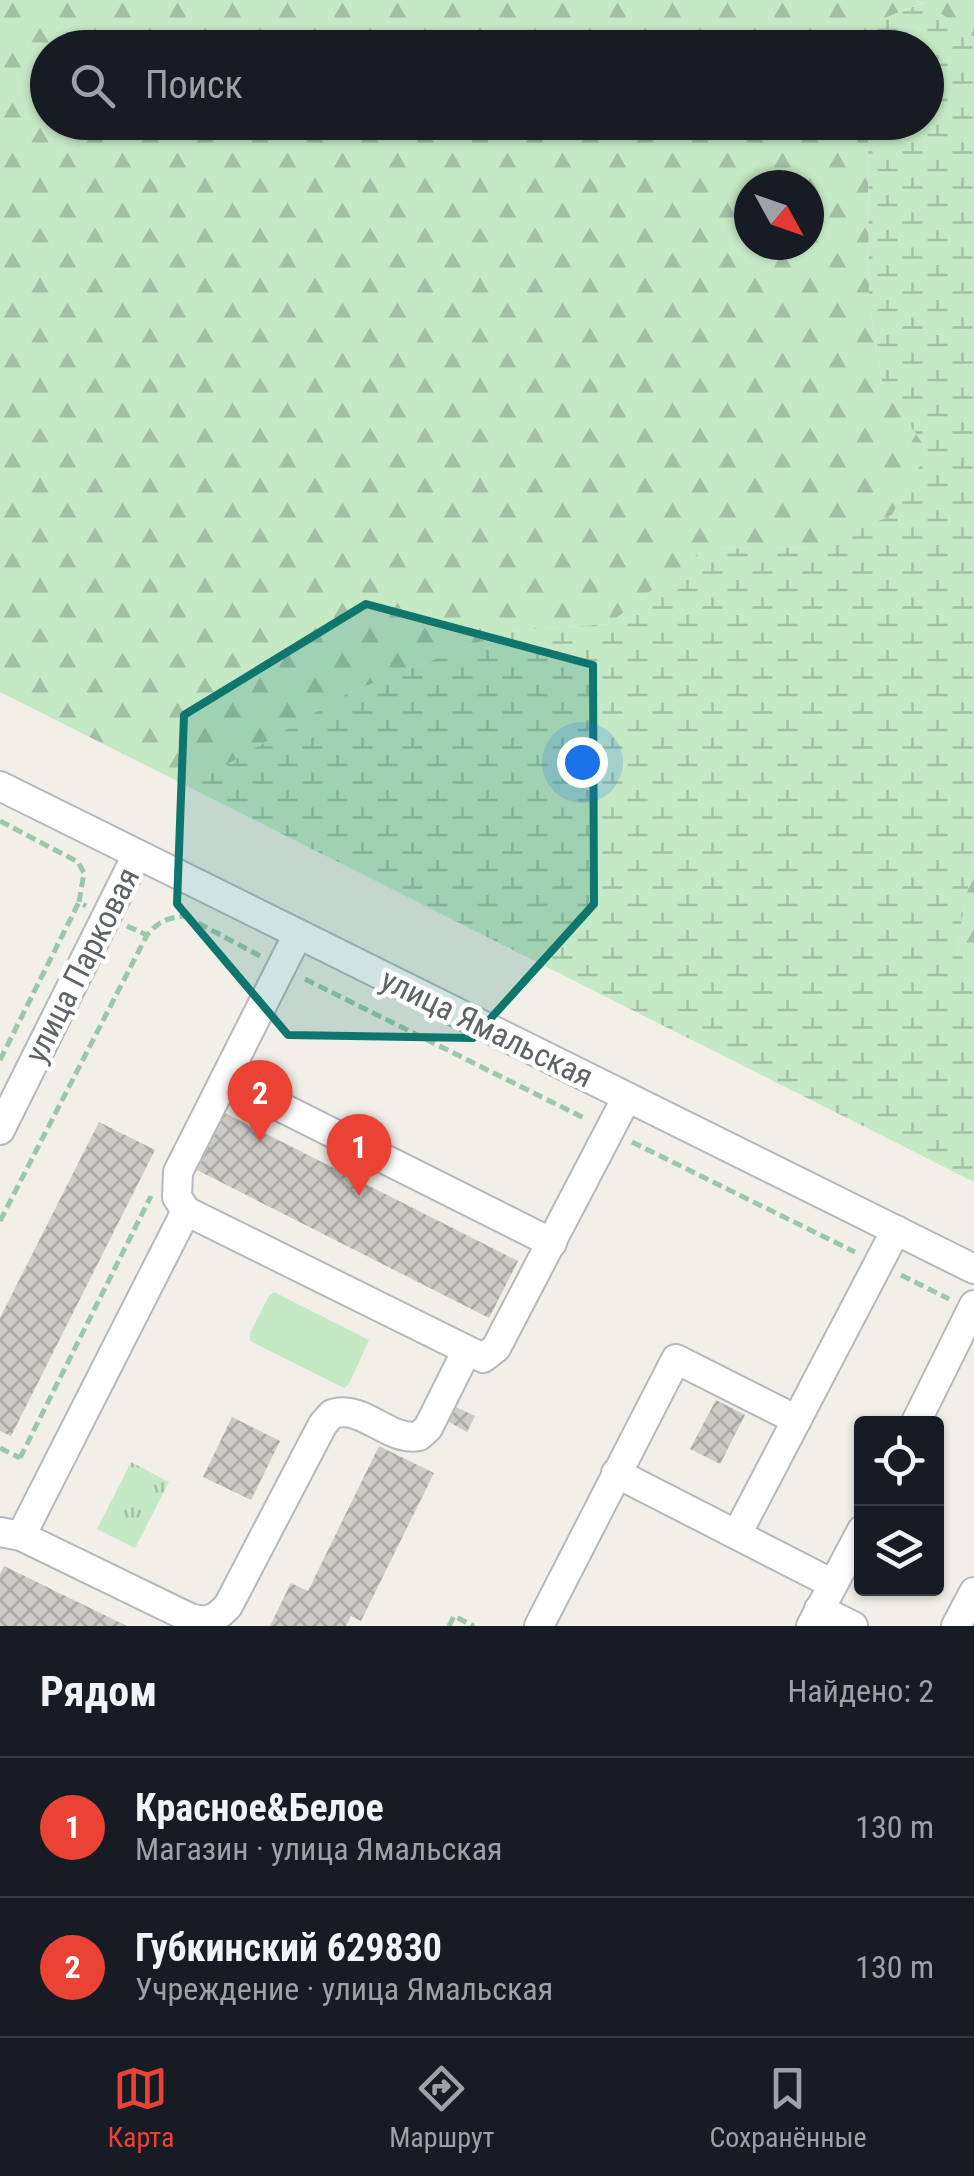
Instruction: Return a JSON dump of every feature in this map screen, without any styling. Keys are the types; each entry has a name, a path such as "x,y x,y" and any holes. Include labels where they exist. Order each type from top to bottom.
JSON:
{"street":[{"name":"улица Ямальская","path":"0,786 974,1268"},
{"name":"улица Парковая","path":"1,1124 138,855"},
{"path":"298,934 178,1172 177,1198 186,1211 466,1352 483,1358 496,1348 627,1097"},
{"path":"225,1079 552,1243"},
{"path":"186,1211 52,1474 11,1534 190,1618 204,1622 218,1618 332,1414 355,1414 399,1435 420,1436 428,1428 466,1352"},
{"path":"737,1534 896,1230"},
{"path":"919,1416 973,1308"},
{"path":"539,1626 676,1358 797,1420"},
{"path":"616,1473 833,1584"},
{"path":"853,1626 815,1618 854,1545"},
{"path":"956,1626 974,1592"}],"path":[{"path":"0,821 78,862 84,873 79,902 0,1060"},
{"path":"185,916 200,886"},
{"path":"79,902 147,935"},
{"path":"0,1221 147,935 167,917 185,916 973,1308"},
{"path":"20,1458 154,1192"},
{"path":"0,1448 52,1474"},
{"path":"449,1626 454,1616 474,1626"}],"highlighted area":[{"path":"366,604 593,665 594,904 473,1038 288,1035 177,904 184,715"}],"green space":[{"path":"0,0 974,0 974,37 924,2 868,25 868,30 30,30 30,140 868,140 869,302 883,387 928,451 892,515 819,547 704,549 609,624 509,631 350,692 189,787 0,692"},
{"path":"925,2 974,37 974,855 957,946 974,982 974,1182 189,787 350,692 509,631 609,624 704,549 819,547 892,515 928,451 883,387 869,302 868,140 944,140 944,30 868,30 868,25"},
{"path":"974,855 974,982 957,946"},
{"path":"274,1292 369,1340 344,1388 250,1341 250,1333"},
{"path":"131,1462 169,1482 135,1548 97,1529"}],"building":[{"path":"225,1113 518,1261 489,1318 197,1170"},
{"path":"99,1122 155,1150 11,1436 0,1431 0,1318"},
{"path":"716,1400 745,1415 720,1464 690,1449"},
{"path":"456,1407 475,1416 467,1432 449,1422"},
{"path":"232,1417 280,1441 251,1500 203,1477"},
{"path":"379,1446 434,1473 361,1621 351,1616 346,1626 270,1626 291,1583 308,1591"},
{"path":"4,1566 127,1626 0,1626 0,1574"}],"place":[{"name":"Губкинский 629830","path":"260,1142"},
{"name":"Красное&Белое","path":"359,1196"}]}
